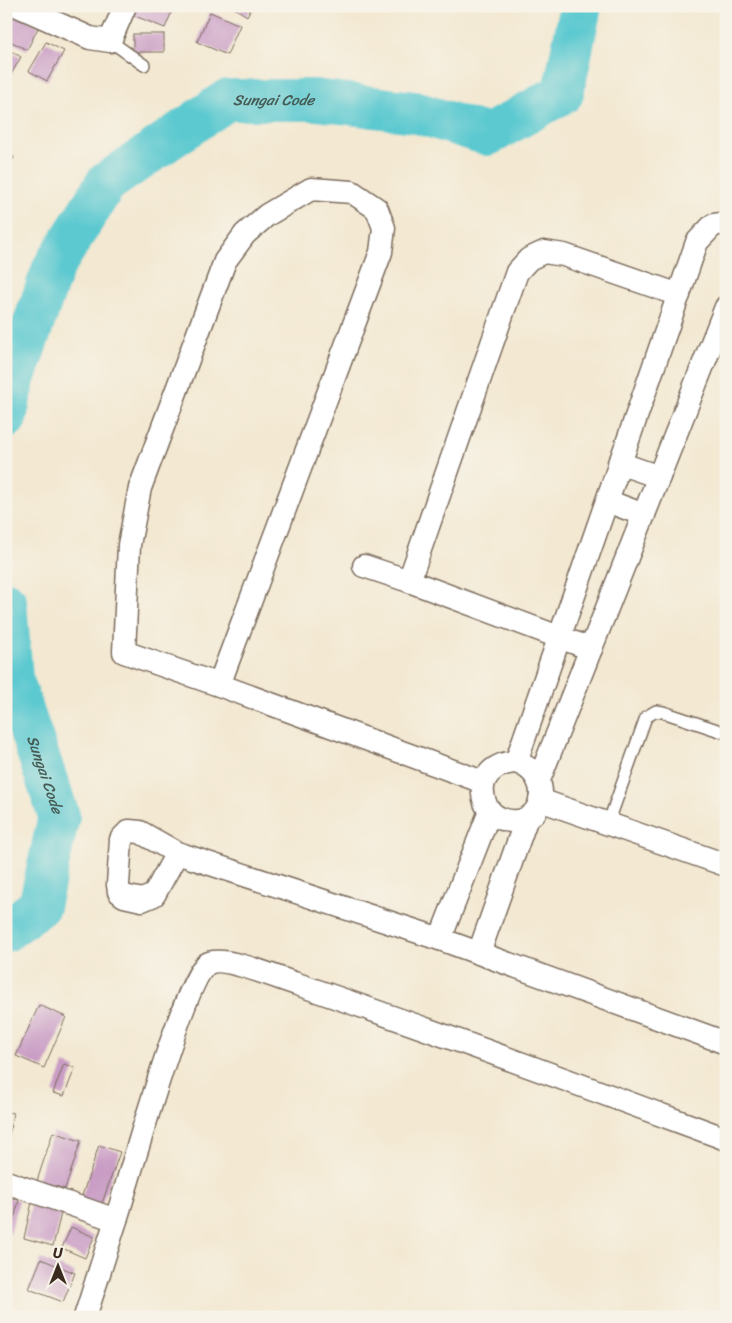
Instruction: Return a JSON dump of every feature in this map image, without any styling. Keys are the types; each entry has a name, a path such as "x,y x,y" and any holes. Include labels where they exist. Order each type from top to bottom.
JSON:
{"street":[{"path":"18,6 90,38 110,41 125,6"},
{"path":"219,685 381,252 384,228 377,209 352,192 311,189 268,215 245,234 225,261 140,488 129,545 124,652 483,782"},
{"path":"516,762 697,242 713,225 726,224"},
{"path":"409,581 517,272 529,259 544,252 564,255 679,295"},
{"path":"479,953 526,820 538,809 540,790 591,649 726,307"},
{"path":"620,463 659,477"},
{"path":"607,501 644,515"},
{"path":"364,566 591,649"},
{"path":"526,820 508,821 490,811 483,798 483,782 496,767 516,762 530,768 540,790 608,824 726,865"},
{"path":"440,939 490,811"},
{"path":"177,853 440,939 726,1043"},
{"path":"85,1317 168,1050 197,978 206,965 214,961 234,964 327,994 726,1139"},
{"path":"6,1182 116,1220"}],"lane":[{"path":"110,41 144,65"},
{"path":"608,824 646,717 651,713 664,712 726,733"}],"building":[{"path":"133,6 165,6 173,9 165,28 130,14"},
{"path":"231,6 252,6 247,16"},
{"path":"6,10 39,26 27,50 6,39"},
{"path":"210,12 240,25 227,55 197,42"},
{"path":"133,34 164,34 164,52 133,52"},
{"path":"46,42 64,51 47,81 29,71"},
{"path":"6,48 21,57 6,83"},
{"path":"6,153 14,157 6,173"},
{"path":"39,1005 66,1017 44,1068 16,1056"},
{"path":"64,1064 75,1068 64,1096 53,1093"},
{"path":"6,1112 13,1113 8,1141 6,1141"},
{"path":"53,1132 81,1141 65,1189 37,1181"},
{"path":"99,1145 120,1152 100,1209 80,1202"},
{"path":"6,1197 19,1200 10,1234 6,1234"},
{"path":"32,1202 62,1209 53,1246 24,1238"},
{"path":"71,1227 94,1237 85,1258 62,1248"},
{"path":"41,1259 75,1273 63,1302 29,1289"}],"waterway":[{"name":"Sungai Code","path":"6,418 14,379 53,268 106,183 227,100 315,100 415,112 488,135 563,93 581,6"},
{"name":"Sungai Code","path":"6,602 12,678 59,816 39,906 6,931"}]}
